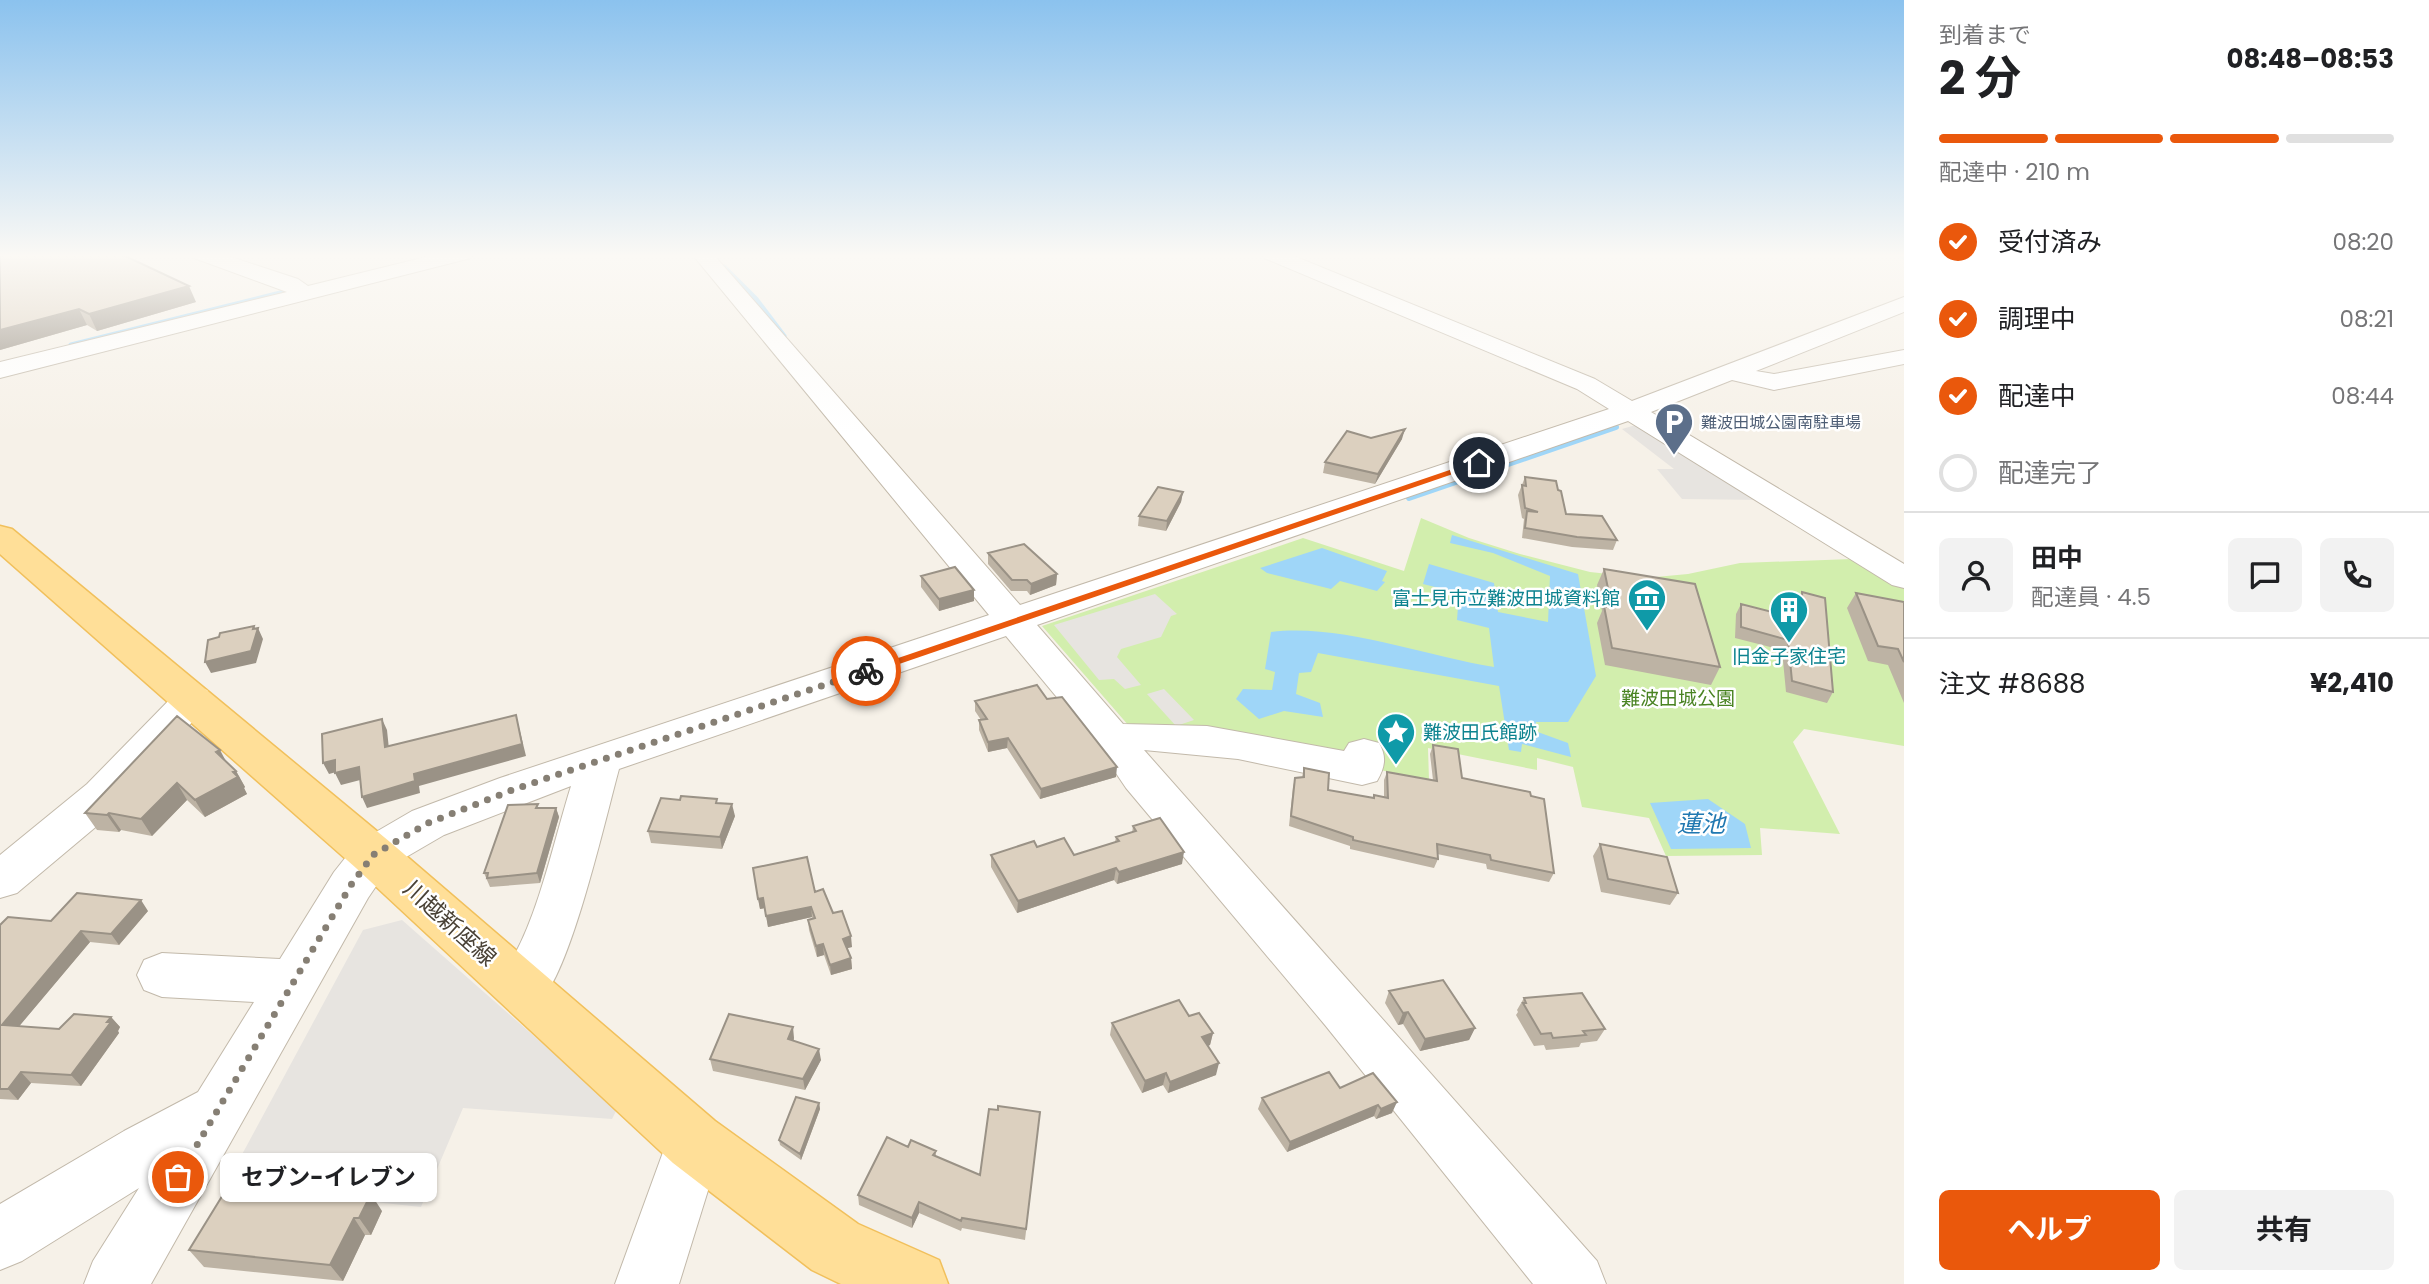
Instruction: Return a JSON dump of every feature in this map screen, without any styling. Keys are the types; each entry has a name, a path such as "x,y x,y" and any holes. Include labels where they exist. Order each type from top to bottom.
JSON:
{"main road":[{"name":"川越新座線","path":"0,536 373,855 694,1142 835,1247 915,1284"}],"street":[{"path":"0,370 213,314"},
{"path":"752,314 1113,738 1141,777 1343,1009 1574,1284"},
{"path":"1421,314 1586,384 1904,578"},
{"path":"116,1284 351,885 373,855 428,823 515,789 1628,412 1879,314"},
{"path":"1732,372 1774,382 1904,357"},
{"path":"1869,364 1904,379"},
{"path":"0,880 96,802 170,719 193,699"},
{"path":"1113,738 1150,734 1252,747 1362,770 1364,753"},
{"path":"521,986 536,967 545,942 600,761"},
{"path":"162,975 293,982"},
{"path":"0,1239 145,1151 215,1113"},
{"path":"647,1284 694,1142"}],"green space":[{"name":"難波田城公園","path":"1421,518 1469,538 1520,554 1590,572 1645,578 1688,574 1740,563 1852,559 1904,586 1904,746 1804,729 1793,742 1840,834 1760,828 1762,855 1666,856 1649,818 1582,807 1573,767 1537,758 1537,770 1428,748 1429,780 1380,770 1380,747 1352,741 1350,753 1129,726 1042,626 1303,538 1404,571"}],"shaded area":[{"name":"難波田城公園南駐車場","path":"1639,424 1763,500 1682,499 1657,469 1674,469 1622,429"},
{"path":"1155,594 1177,614 1171,616 1161,637 1121,649 1117,657 1141,685 1125,689 1114,679 1099,680 1054,625"},
{"path":"1164,689 1194,720 1176,726 1147,694"},
{"path":"402,920 617,1109 612,1119 463,1108 421,1207 225,1186 363,930"}],"water":[{"path":"1452,535 1578,574 1596,676 1568,722 1536,722 1535,731 1568,743 1571,757 1522,744 1521,752 1509,750 1499,686 1318,653 1311,672 1299,673 1296,694 1320,703 1323,717 1284,711 1259,719 1236,699 1243,689 1272,690 1275,672 1265,669 1271,632 1297,630 1354,636 1494,667 1489,628 1457,620 1459,593 1423,584 1429,564 1494,583 1498,612 1548,622 1550,576 1493,553 1450,543"},
{"path":"1322,548 1387,571 1382,581 1385,582 1377,591 1340,581 1331,589 1267,573 1260,568"},
{"name":"蓮池","path":"1708,799 1745,824 1751,848 1671,849 1650,803"}],"building":[{"path":"0,314 60,314 0,330"},
{"path":"1405,429 1378,474 1325,462 1347,431 1371,438"},
{"path":"1525,477 1556,481 1566,514 1602,516 1617,540 1577,537 1525,528 1527,511 1538,512 1525,508 1522,485 1526,486"},
{"path":"1158,487 1183,492 1167,521 1139,516"},
{"path":"1024,544 1057,574 1031,584 1027,580 1012,580 988,553"},
{"path":"955,567 974,590 939,599 921,576"},
{"name":"富士見市立難波田城資料館","path":"1604,569 1695,584 1720,667 1612,648 1604,606 1612,608"},
{"path":"1802,592 1825,598 1833,692 1792,681 1788,640 1741,627 1741,604 1803,620"},
{"path":"1856,593 1904,602 1904,662 1898,649 1878,646"},
{"path":"254,626 253,629 258,628 251,651 205,662 208,640 219,637 220,633"},
{"path":"1037,685 1047,699 1062,697 1117,767 1041,789 1008,738 988,742 979,720 987,719 975,701"},
{"path":"516,715 522,744 414,774 415,781 362,797 359,767 335,773 335,760 323,763 322,734 382,719 385,747"},
{"path":"177,716 220,750 216,752 236,771 233,772 238,777 195,800 177,783 141,819 109,813 85,813"},
{"path":"1433,745 1458,749 1462,778 1530,792 1531,796 1544,799 1554,873 1491,860 1490,855 1437,844 1438,859 1353,840 1353,837 1291,816 1295,778 1304,777 1304,768 1329,773 1328,790 1388,798 1387,772 1437,781"},
{"path":"681,796 717,799 716,803 732,804 720,837 648,831 661,798 680,800"},
{"path":"538,804 536,808 556,808 537,873 487,878 488,873 484,873 508,805"},
{"path":"1160,818 1184,852 1119,872 1116,868 1018,901 991,855 1034,841 1037,847 1064,838 1074,855 1119,841 1116,837 1136,831 1133,826"},
{"path":"1600,844 1667,857 1678,893 1608,879"},
{"path":"807,857 815,892 823,889 833,913 842,911 851,936 843,939 851,958 830,965 823,944 816,946 808,920 815,918 811,907 766,916 763,898 758,899 753,868"},
{"path":"77,893 141,900 111,934 81,931 2,1025 59,1029 74,1014 111,1017 107,1022 111,1022 71,1075 21,1072 8,1089 0,1089 0,925 8,917 51,921"},
{"path":"1443,980 1475,1028 1425,1039 1408,1012 1403,1013 1389,991"},
{"path":"1582,993 1605,1029 1583,1031 1586,1035 1553,1038 1551,1033 1541,1034 1523,1003 1526,1003 1524,998"},
{"path":"1179,1000 1189,1016 1199,1013 1213,1033 1202,1037 1219,1063 1170,1082 1166,1073 1145,1081 1112,1023"},
{"path":"729,1014 793,1027 788,1039 819,1049 803,1079 710,1059"},
{"path":"1329,1072 1340,1088 1373,1073 1397,1102 1381,1109 1378,1105 1290,1142 1262,1098"},
{"path":"796,1097 819,1103 800,1154 779,1140"},
{"path":"998,1106 1040,1112 1026,1229 962,1218 961,1221 919,1202 912,1218 858,1195 887,1137 908,1147 911,1140 936,1151 933,1155 980,1175 989,1109 998,1110"},
{"path":"232,1180 371,1194 359,1218 354,1218 330,1265 189,1250"}],"waterway":[{"path":"71,345 196,314"},
{"path":"767,314 784,336"},
{"path":"1409,498 1616,427"}],"way so far":[{"path":"178,1177 351,885 373,855 428,823 515,789 866,671"}],"place":[{"name":"難波田城公園南駐車場","path":"1674,456"},
{"name":"富士見市立難波田城資料館","path":"1647,632"},
{"name":"旧金子家住宅","path":"1789,644"},
{"name":"難波田氏館跡","path":"1396,766"},
{"name":"セブン-イレブン","path":"178,1177"}],"route":[{"path":"866,671 1479,463"}]}
